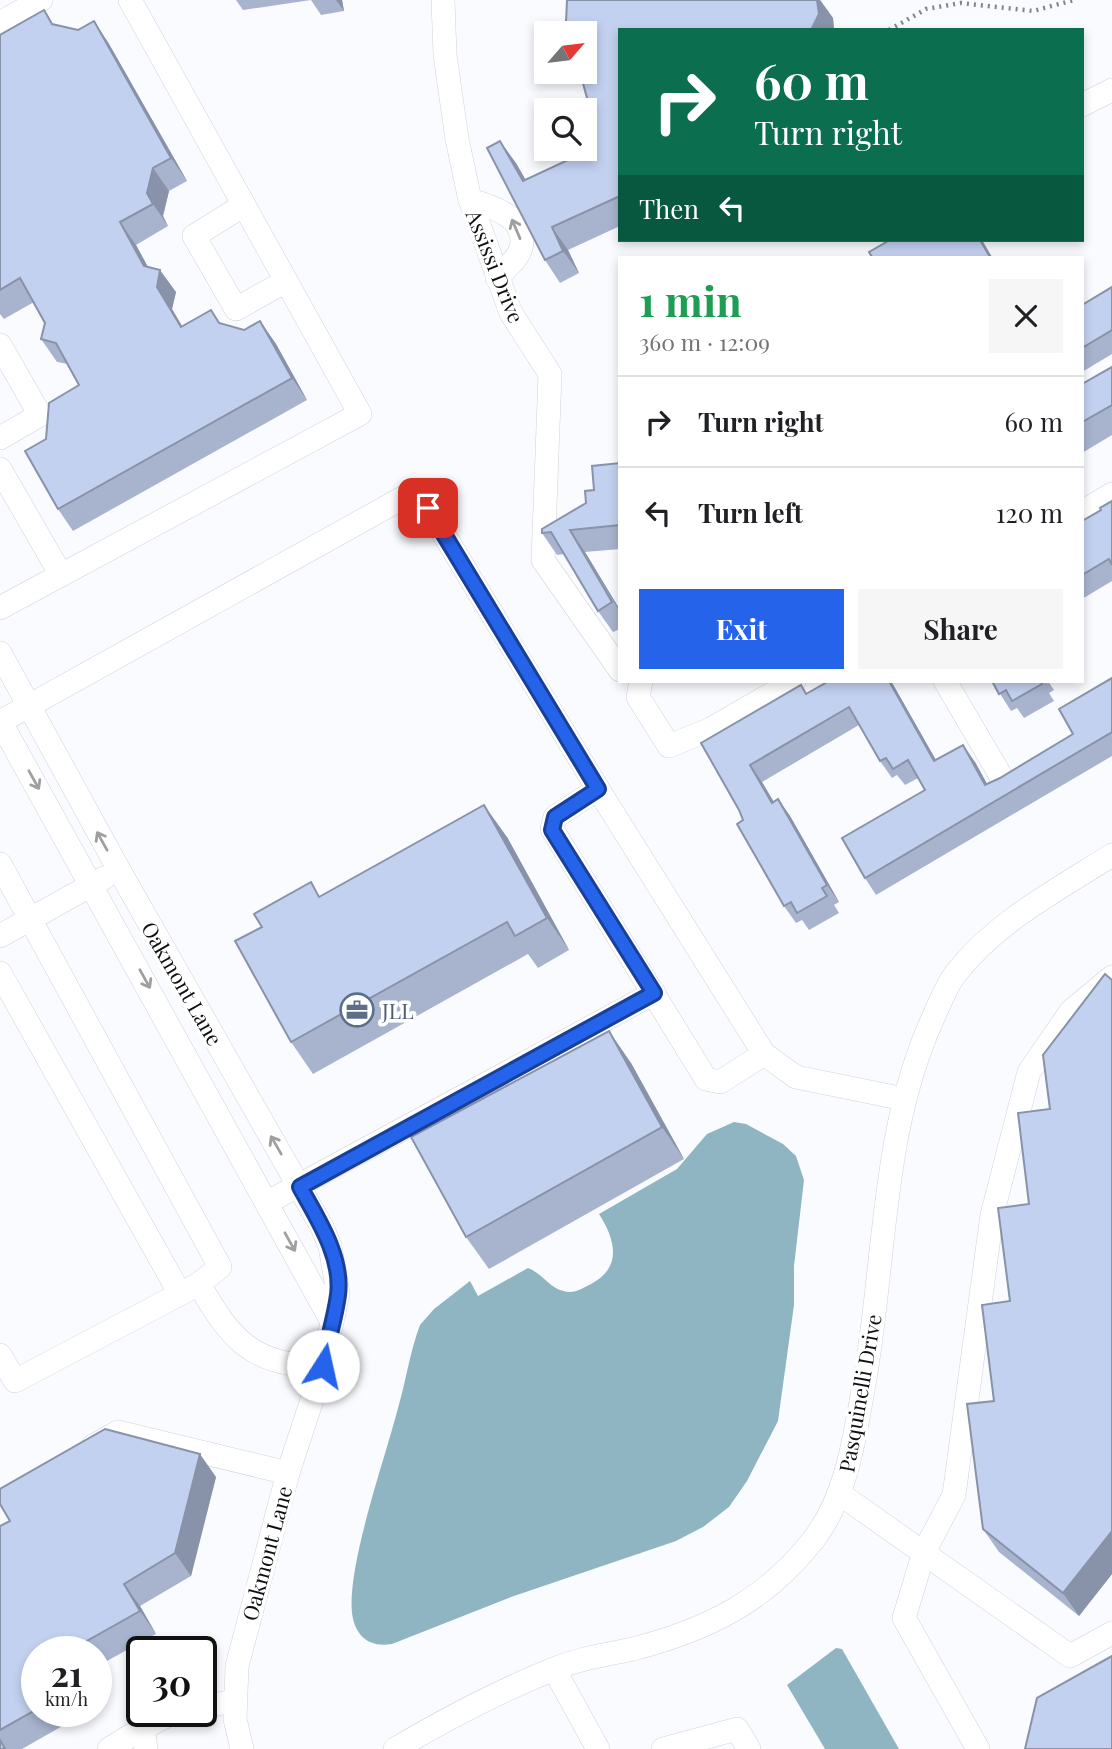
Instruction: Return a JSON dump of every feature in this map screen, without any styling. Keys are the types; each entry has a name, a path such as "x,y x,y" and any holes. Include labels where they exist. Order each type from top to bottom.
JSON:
{"street":[{"path":"0,23 41,0"},
{"path":"0,608 360,414 130,0"},
{"name":"Assissi Drive","path":"443,0 445,55 457,139 470,200 511,313 550,374 543,560 618,667"},
{"path":"1084,104 1112,90"},
{"path":"470,200 506,213 521,237 521,248 497,278"},
{"path":"244,205 194,236 236,309 286,281"},
{"path":"0,345 40,415 0,438"},
{"path":"0,469 61,575"},
{"path":"0,721 417,490 598,789 764,1054 796,1077 904,1099"},
{"path":"1084,511 1112,494"},
{"name":"Oakmont Lane","path":"0,653 27,707 322,1227 335,1265 338,1293 323,1366 288,1473 243,1639 234,1700 238,1742 242,1749"},
{"path":"635,686 669,746 712,729 791,683"},
{"path":"947,683 1004,783"},
{"name":"Oakmont Lane","path":"0,721 331,1320"},
{"path":"598,789 555,817 552,830 706,1079 720,1082 764,1054"},
{"name":"Pasquinelli Drive","path":"395,1749 466,1709 554,1669 589,1657 684,1635 713,1623 747,1602 814,1539 840,1494 867,1368 904,1099 915,1057 954,975 1018,914 1112,855"},
{"path":"0,864 220,1267 189,1288 15,1381 0,1355"},
{"path":"0,936 119,870"},
{"path":"0,973 189,1288 248,1349 287,1366 323,1366"},
{"path":"978,1749 904,1618 924,1552 954,1495 992,1215 1029,1072 1072,1011 1112,976"},
{"path":"268,1202 654,993"},
{"path":"71,1459 118,1432 288,1473"},
{"path":"840,1494 1070,1656 1112,1633"},
{"path":"554,1669 598,1749"},
{"path":"217,1704 234,1700"},
{"path":"109,1749 144,1739 158,1727"},
{"path":"675,1747 737,1729 749,1749"}],"path":[{"path":"893,28 926,9 961,2 1033,11 1074,0"}],"water":[{"path":"734,1122 746,1124 783,1144 796,1156 804,1180 794,1266 794,1305 778,1421 747,1481 729,1507 703,1527 676,1541 511,1597 392,1644 376,1644 364,1639 356,1628 352,1613 355,1568 420,1325 434,1309 470,1281 478,1296 528,1268 563,1291 575,1291 591,1284 601,1277 612,1261 612,1243 599,1214 677,1169 707,1134"},
{"path":"836,1648 842,1649 899,1749 825,1749 787,1685"}],"building":[{"path":"567,0 817,0 819,14 812,28 618,28 618,197 552,227 563,251 545,260 487,148 500,141 523,181 566,161 597,161 597,98 587,98 583,84 597,84 597,21 566,21"},
{"path":"44,10 52,24 78,30 94,21 171,158 153,168 147,193 153,204 120,222 144,266 160,270 157,287 181,327 211,310 219,323 244,330 260,321 292,378 58,509 25,451 46,439 49,403 79,385 56,343 41,339 45,323 20,278 0,290 0,35"},
{"path":"886,242 981,242 989,256 871,256 869,252"},
{"path":"1112,287 1112,330 1084,347 1084,304"},
{"path":"1112,367 1112,405 1084,421 1084,383"},
{"path":"618,463 618,525 570,530 612,602 598,611 551,532 542,533 542,529 586,503 585,491 594,490 592,466"},
{"path":"1112,501 1112,565 1109,559 1084,574 1084,520 1101,510 1100,508"},
{"path":"1112,678 1112,732 865,878 842,838 925,790 908,760 893,769 886,758 880,761 849,707 750,765 772,803 778,799 827,885 822,888 827,896 797,913 791,902 784,906 737,824 743,820 739,810 701,743 801,685 806,694 825,683 890,683 934,761 963,745 985,785 1073,734 1059,709"},
{"path":"993,683 1042,684 1012,701 1006,690 999,694"},
{"path":"484,805 547,918 515,936 507,922 291,1042 235,941 262,927 254,914 311,882 319,897"},
{"path":"1105,974 1112,980 1112,1531 1063,1593 983,1529 967,1404 994,1401 982,1305 1010,1301 998,1208 1029,1204 1018,1113 1050,1109 1043,1055"},
{"path":"609,1031 662,1127 466,1237 411,1137"},
{"path":"105,1429 200,1454 175,1553 124,1584 140,1611 95,1636 21,1636 21,1718 0,1730 0,1526 10,1521 0,1504 0,1489"},
{"path":"1112,1656 1112,1749 1025,1749 1037,1698"}],"place":[{"name":"JLL","path":"357,1010"}],"route":[{"path":"323,1366 338,1293 335,1265 322,1227 300,1187 654,993 552,830 555,817 598,789 428,508"}]}
